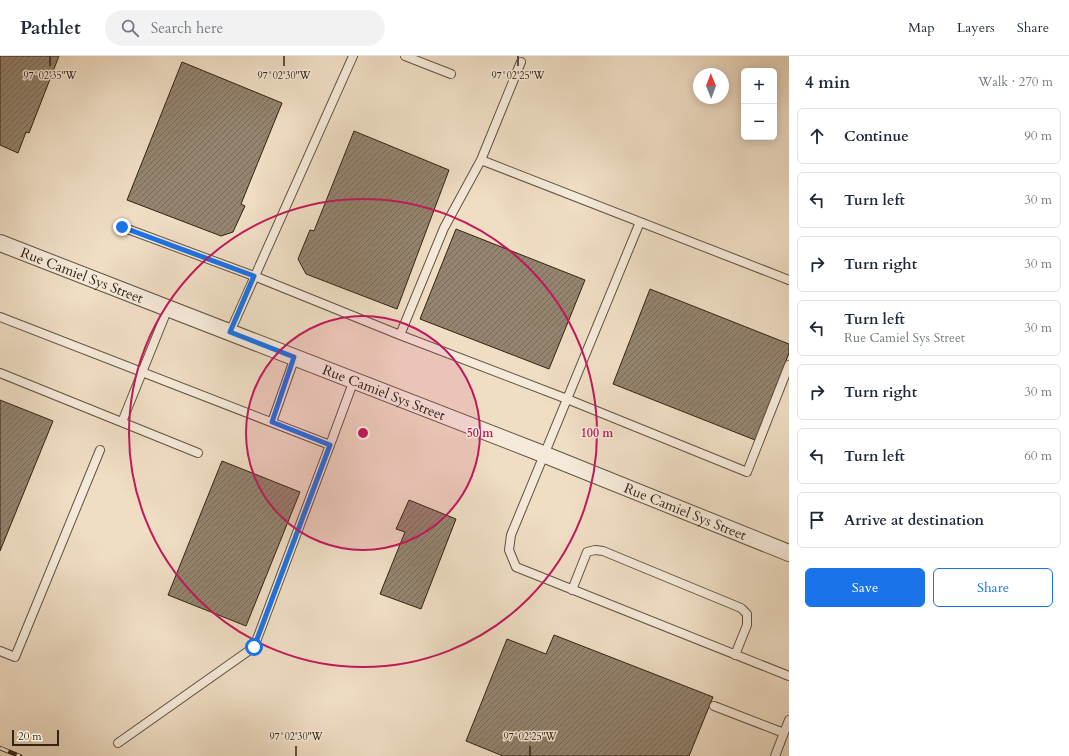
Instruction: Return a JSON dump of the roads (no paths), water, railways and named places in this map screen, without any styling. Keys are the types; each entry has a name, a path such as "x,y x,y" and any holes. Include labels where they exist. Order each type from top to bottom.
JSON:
{"street":[{"name":"Rue Camiel Sys Street","path":"0,243 543,454 789,553"}],"lane":[{"path":"230,332 353,56"},
{"path":"405,56 451,74"},
{"path":"400,335 444,228 481,160 521,62"},
{"path":"481,160 789,280"},
{"path":"640,222 543,454 511,535 509,550 516,568 789,676"},
{"path":"122,227 254,276 400,335 567,398 747,472 789,365"},
{"path":"122,422 168,308"},
{"path":"0,317 330,445"},
{"path":"272,422 294,357"},
{"path":"0,373 198,453"},
{"path":"118,743 254,647 354,380"},
{"path":"0,651 14,657 100,450"},
{"path":"572,590 587,552 595,550 604,551 741,608 747,614 746,625 735,655"},
{"path":"714,706 784,733"},
{"path":"775,756 789,720"}],"railway":[{"path":"0,748 20,756"}]}
